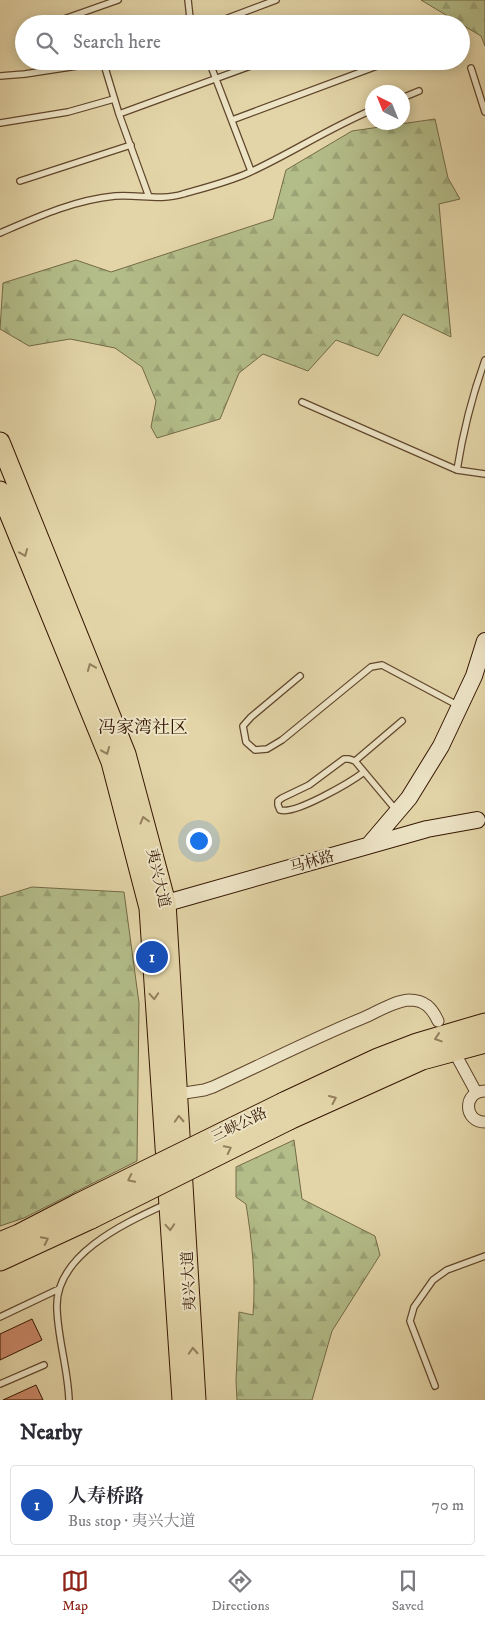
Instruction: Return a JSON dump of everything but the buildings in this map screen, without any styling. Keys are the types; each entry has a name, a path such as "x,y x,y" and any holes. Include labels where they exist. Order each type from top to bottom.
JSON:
{"highway":[{"name":"三峡公路","path":"0,1260 84,1212 286,1111 378,1060 417,1044 485,1024"},
{"name":"三峡公路","path":"286,1111 422,1059 485,1042"},
{"name":"三峡公路","path":"0,1243 84,1212"}],"main road":[{"name":"夷兴大道","path":"0,442 126,754 157,906 178,1094 196,1400"},
{"name":"夷兴大道","path":"0,491 5,520 111,762 157,906 169,1203 182,1400"}],"street":[{"path":"5,520 28,512"},
{"path":"369,845 409,798 441,746 474,676 485,641"},
{"name":"马林路","path":"157,906 427,828 477,820"},
{"path":"178,1094 213,1087 336,1029 409,1000 424,1002 432,1010 438,1021"},
{"path":"458,1057 481,1092 469,1099 468,1109 472,1118 485,1122"}],"lane":[{"path":"75,15 118,0"},
{"path":"188,0 190,15"},
{"path":"236,15 276,0"},
{"path":"471,68 485,112"},
{"path":"0,76 50,70"},
{"path":"106,70 119,114 149,197"},
{"path":"212,70 251,172"},
{"path":"119,114 240,70"},
{"path":"232,120 366,70"},
{"path":"410,95 419,91"},
{"path":"0,123 68,112 114,99"},
{"path":"0,232 50,211 88,200 117,196 149,197 180,195 251,172 326,131 365,113"},
{"path":"20,181 131,145"},
{"path":"457,470 474,390 485,360"},
{"path":"302,402 457,470 485,474"},
{"path":"300,676 243,726 246,742 255,750 267,749 282,740 371,668 382,665 461,707"},
{"path":"355,761 402,721"},
{"path":"364,772 352,782 290,810 280,810 278,806 278,801 282,798 309,784 344,759 349,759 355,761 398,811"},
{"path":"69,1400 66,1367 59,1338 56,1307 58,1289 70,1270 87,1250 112,1230 169,1203"},
{"path":"435,1386 410,1321 414,1307 433,1280 447,1270 485,1256"},
{"path":"0,1317 58,1289"},
{"path":"0,1384 44,1366"}],"green space":[{"path":"421,0 485,0 485,46 481,36 470,29 470,15 446,15"},
{"path":"435,119 448,178 460,199 439,204 451,337 403,314 378,356 336,340 308,371 263,354 239,373 220,419 157,438 151,427 156,401 142,367 115,348 70,339 29,346 0,329 3,283 76,260 111,272 273,219 286,170 352,131 365,129 410,130 410,123"},
{"path":"32,887 124,892 139,1003 137,1161 24,1218 0,1226 0,897"},
{"path":"294,1140 302,1199 375,1236 380,1255 332,1331 312,1400 237,1400 239,1312 253,1315 254,1287 253,1260 246,1204 236,1197 236,1167"}],"place":[{"name":"人寿桥路","path":"152,957"}],"district":[{"name":"冯家湾社区","path":"143,728"}]}
